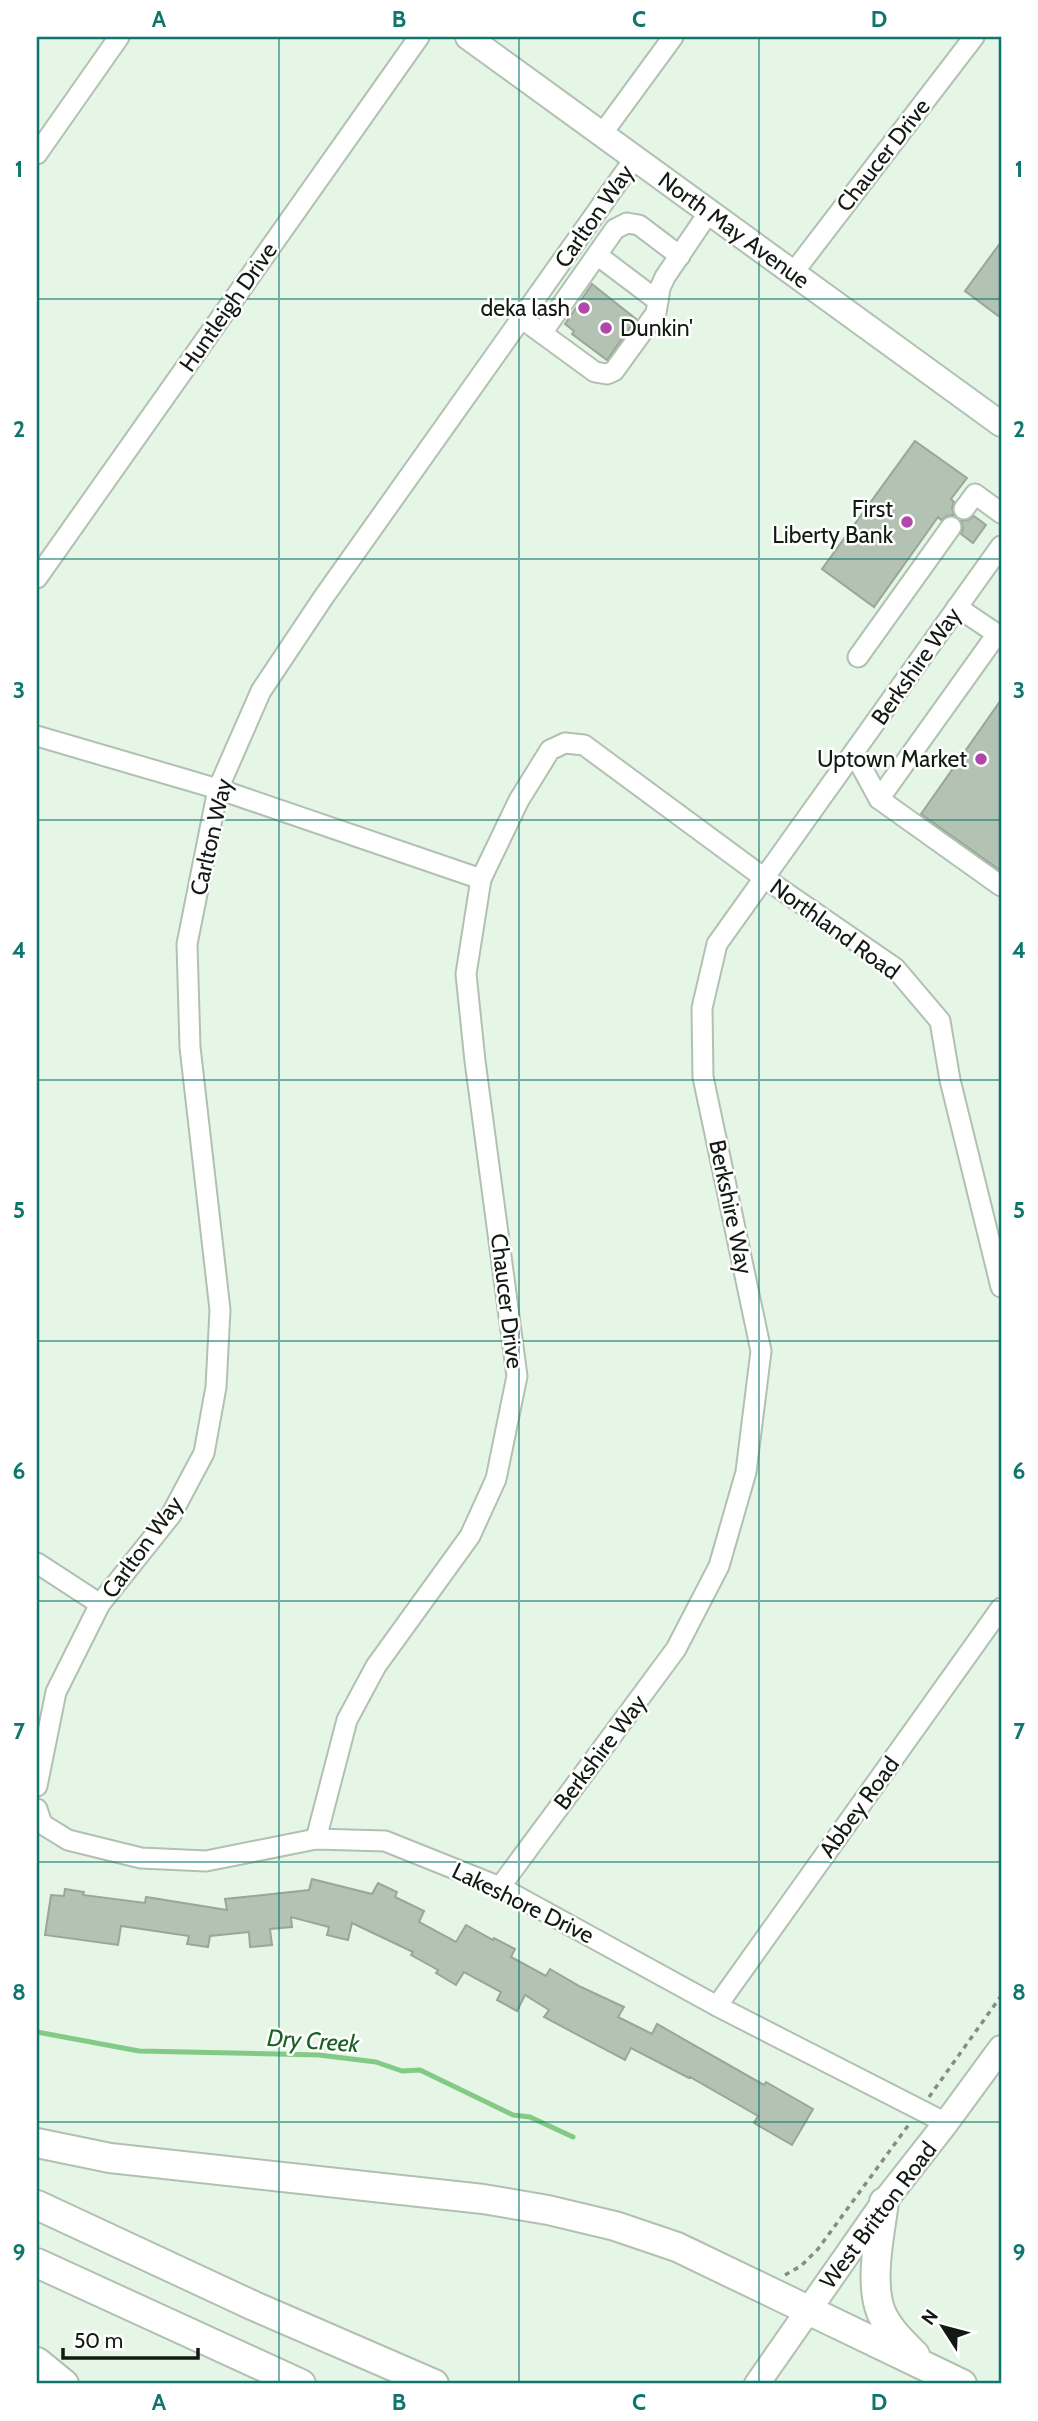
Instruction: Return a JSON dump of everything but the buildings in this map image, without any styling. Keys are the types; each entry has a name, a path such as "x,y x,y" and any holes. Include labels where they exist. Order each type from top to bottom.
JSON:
{"highway":[{"path":"37,2143 110,2158 483,2199 548,2210 615,2226 677,2247 962,2384"},
{"path":"884,2202 876,2287 880,2309 888,2325 926,2367"},
{"path":"37,2205 254,2306 434,2384"},
{"path":"37,2263 301,2384"},
{"path":"37,2362 64,2384"}],"main road":[{"name":"North May Avenue","path":"468,37 1001,424"},
{"name":"West Britton Road","path":"757,2384 884,2202 1001,2048"}],"street":[{"path":"37,154 119,37"},
{"name":"Huntleigh Drive","path":"37,578 419,37"},
{"name":"Carlton Way","path":"602,134 673,37"},
{"name":"Chaucer Drive","path":"793,273 974,37"},
{"name":"Carlton Way","path":"100,1604 171,1515 204,1453 216,1387 220,1310 190,1047 187,944 218,789 261,691 323,598 635,158"},
{"path":"521,318 595,372 607,374 614,371 656,313 665,277 709,212"},
{"path":"542,333 615,229 627,222 639,225 680,256"},
{"path":"597,255 658,301"},
{"path":"964,509 975,494 1001,513"},
{"path":"858,656 951,527"},
{"name":"Berkshire Way","path":"500,1887 676,1649 719,1566 746,1472 761,1352 703,1077 702,1008 717,944 1001,546"},
{"path":"879,799 997,634 957,607"},
{"path":"37,736 218,789 481,879"},
{"name":"Chaucer Drive","path":"316,1839 347,1720 376,1666 470,1536 496,1479 517,1376 466,974 481,879 519,800 550,750 565,743"},
{"name":"Northland Road","path":"565,743 584,745 763,877 895,968 940,1021 950,1080 1001,1287"},
{"path":"854,753 879,799 1001,886"},
{"path":"37,1563 100,1604 56,1692 37,1786"},
{"name":"Abbey Road","path":"717,2006 1001,1608"},
{"name":"Lakeshore Drive","path":"37,1809 42,1824 68,1840 141,1858 206,1861 316,1839 385,1841 500,1887 717,2006 946,2123"}],"path":[{"path":"929,2096 1001,1996"},
{"path":"779,2276 801,2266 818,2249 903,2133"}],"waterway":[{"name":"Dry Creek","path":"37,2032 139,2051 319,2055 376,2062 402,2071 420,2070 513,2115 530,2117 573,2137"}],"place":[{"name":"deka lash","path":"584,308"},
{"name":"Dunkin'","path":"606,328"},
{"name":"First Liberty Bank","path":"907,522"},
{"name":"Uptown Market","path":"981,759"}]}
